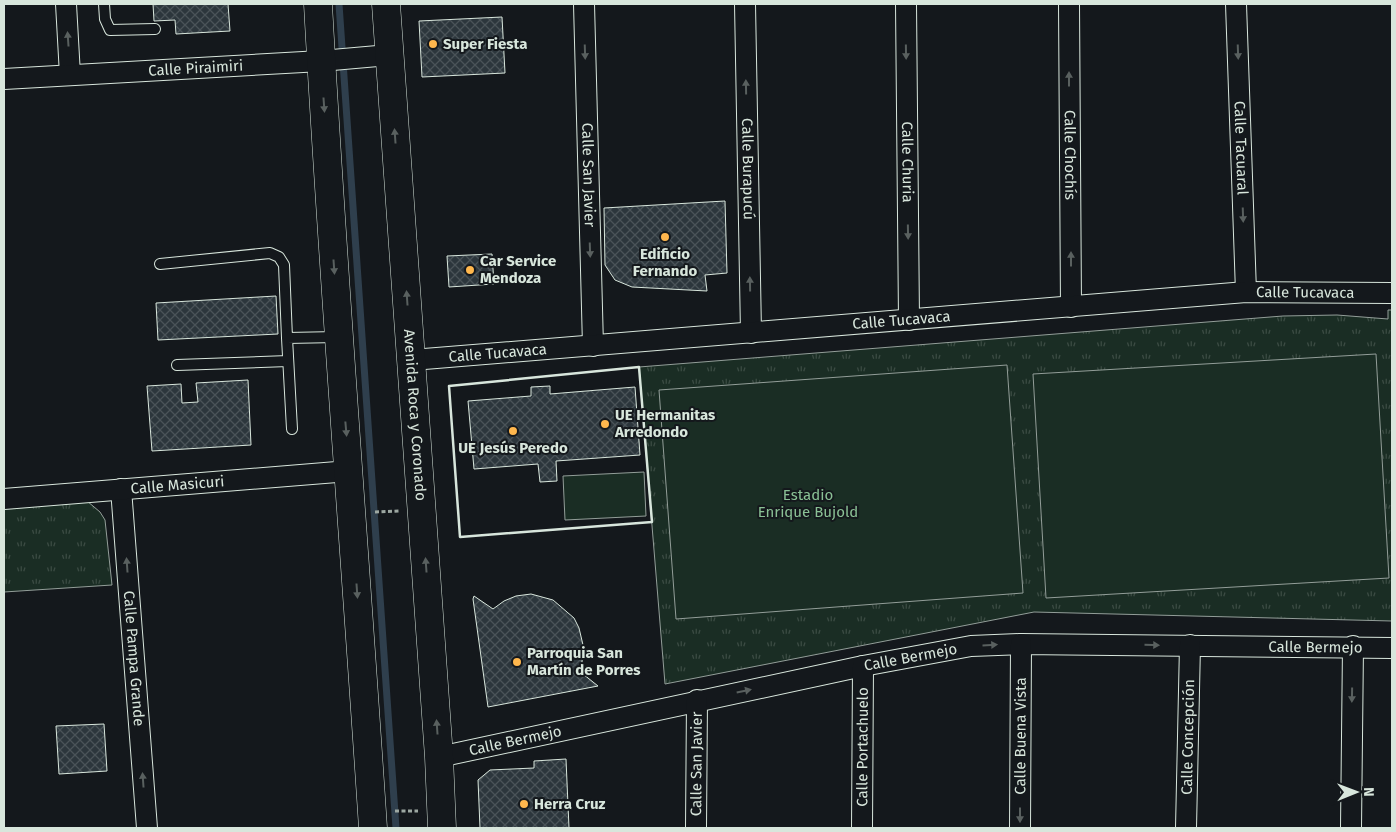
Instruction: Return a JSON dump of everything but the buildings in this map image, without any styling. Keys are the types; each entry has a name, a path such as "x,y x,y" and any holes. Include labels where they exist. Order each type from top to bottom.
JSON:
{"main road":[{"path":"318,4 328,60 338,337 381,820"},
{"name":"Avenida Roca y Coronado","path":"386,4 377,56 412,360 439,757 442,828"}],"street":[{"path":"66,4 70,75"},
{"name":"Calle San Javier","path":"584,4 593,346"},
{"name":"Calle Burapucú","path":"745,4 751,333"},
{"name":"Calle Churia","path":"906,4 909,320"},
{"name":"Calle Chochís","path":"1069,4 1071,307"},
{"name":"Calle Tacuaral","path":"1236,4 1246,292"},
{"name":"Calle Piraimiri","path":"4,79 377,56"},
{"name":"Calle Tucavaca","path":"412,360 1246,292 1392,293"},
{"name":"Calle Masicuri","path":"4,498 349,471"},
{"name":"Calle Pampa Grande","path":"121,489 147,828"},
{"name":"Calle Bermejo","path":"439,757 696,700 971,646 1021,644 1353,646 1392,648"},
{"name":"Calle Buena Vista","path":"1020,828 1021,644"},
{"name":"Calle Concepción","path":"1186,828 1190,645"},
{"path":"1351,828 1353,646"},
{"name":"Calle Portachuelo","path":"862,828 863,666"},
{"name":"Calle San Javier","path":"696,700 696,828"}],"lane":[{"path":"104,4 105,19 110,30 154,29"},
{"path":"160,264 270,253 279,256 284,265 292,429"},
{"path":"287,338 338,337"},
{"path":"177,365 288,360"}],"path":[{"path":"370,512 392,511"},
{"path":"381,820 413,811"}],"green space":[{"path":"1388,310 1392,310 1392,621 1034,612 665,684 639,367 1283,316 1337,315 1388,319"},
{"path":"1376,354 1389,578 1046,598 1033,374"},
{"name":"Estadio Enrique Bujold","path":"1007,365 1023,593 676,619 659,390"},
{"path":"644,472 646,516 565,520 563,476"},
{"path":"87,501 100,512 105,520 112,585 4,592 4,507"}],"waterway":[{"path":"339,4 396,828"}],"wall":[{"path":"639,367 652,522 460,537 449,386 639,367"}],"place":[{"name":"Super Fiesta","path":"433,44"},
{"name":"Edificio Fernando","path":"665,237"},
{"name":"Car Service Mendoza","path":"470,270"},
{"name":"UE Hermanitas Arredondo","path":"605,424"},
{"name":"UE Jesús Peredo","path":"513,431"},
{"name":"Parroquia San Martín de Porres","path":"517,662"},
{"name":"Herra Cruz","path":"524,804"}]}
